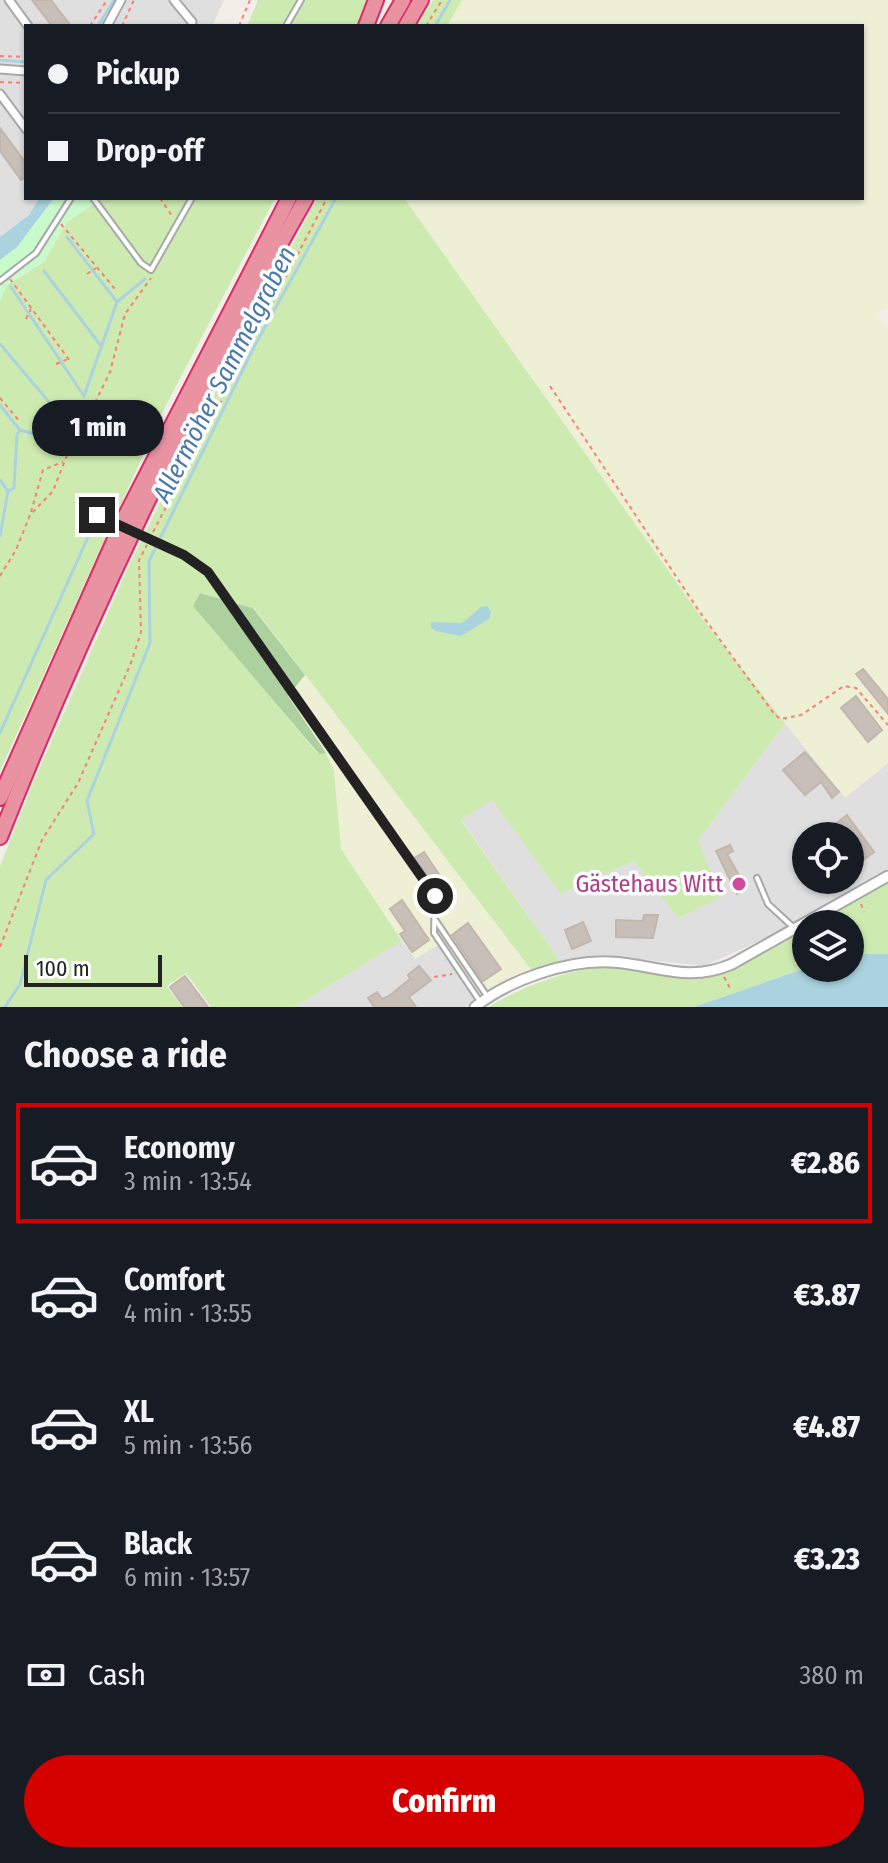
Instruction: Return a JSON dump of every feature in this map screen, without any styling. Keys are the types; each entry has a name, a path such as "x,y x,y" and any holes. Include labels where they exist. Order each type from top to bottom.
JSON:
{"highway":[{"path":"367,24 376,0"},
{"path":"389,24 403,0"},
{"path":"407,24 421,0"},
{"path":"0,798 123,521 190,385 288,200"},
{"path":"0,837 137,526 305,200"}],"street":[{"path":"9,0 27,24"},
{"path":"108,24 121,0"},
{"path":"174,0 192,22"},
{"path":"0,69 24,71"},
{"path":"0,94 24,126"},
{"path":"830,910 888,876"},
{"path":"481,1003 522,981 586,963 613,962 683,974 706,974 792,931"}],"lane":[{"path":"287,24 301,0"},
{"path":"0,281 36,253 70,200"},
{"path":"94,200 141,263 151,270 191,200"},
{"path":"97,515 184,555 208,572 435,896 434,933 481,1003"},
{"path":"757,878 768,904 792,926"},
{"path":"435,919 481,1003"}],"path":[{"path":"91,24 107,0"},
{"path":"123,24 134,0"},
{"path":"240,24 250,0"},
{"path":"427,24 442,0"},
{"path":"0,56 24,57"},
{"path":"0,82 24,83"},
{"path":"161,200 177,223"},
{"path":"153,532 326,200"},
{"path":"57,220 115,289"},
{"path":"87,274 97,268"},
{"path":"30,515 53,491 76,432 90,413 110,372 125,314 151,280 151,270"},
{"path":"7,275 70,360 56,364"},
{"path":"26,319 32,308"},
{"path":"550,386 699,611 775,715 781,719 801,715 844,686 856,688 888,725"},
{"path":"0,398 20,422"},
{"path":"0,576 16,550 43,470 64,461"},
{"path":"0,947 42,840 78,783 131,663 141,632 139,560 146,546"},
{"path":"857,895 863,910"},
{"path":"718,970 731,990"},
{"path":"434,977 461,973"}],"shaded area":[{"path":"0,0 224,0 213,24 24,24 24,200 38,200 29,215 0,237"},
{"path":"785,723 845,797 888,763 888,868 864,882 864,822 792,822 792,894 843,894 815,910 792,910 792,923 704,966 601,955 561,963 461,819 492,799 561,894 634,861 698,841"},
{"path":"402,941 415,959 439,944 475,999 465,1007 295,1007"}],"green space":[{"path":"258,0 370,0 360,24 248,24"},
{"path":"433,0 462,0 448,24 418,24"},
{"path":"462,0 888,0 888,309 876,313 888,330 888,763 845,798 704,621 405,200 864,200 864,24 448,24"},
{"path":"52,200 99,200 67,222 44,262 7,285 0,301 0,260 17,247"},
{"path":"99,200 274,200 165,407 0,771 0,301 7,285 44,262 67,222"},
{"path":"316,200 405,200 704,621 785,723 698,841 721,897 678,918 634,861 561,894 492,800 461,820 561,963 533,972 254,608 201,593 194,606 318,754 326,753 334,771 341,849 402,941 295,1007 211,1007 186,973 167,986 182,1007 0,1007 0,866 127,570 199,423"},
{"path":"200,593 253,608 305,675 288,696 326,753 319,754 193,606"},
{"path":"305,675 533,972 475,999 439,944 415,959 341,849 334,771 326,753 288,696"},
{"path":"888,882 888,954 864,956 864,910 839,910"},
{"path":"792,936 792,973 694,1007 489,1007 533,985 586,970 617,968 682,977 721,973"}],"water":[{"path":"38,200 52,200 17,247 0,260 0,237 29,215"},
{"path":"487,606 491,612 489,619 461,636 435,631 431,627 431,622 462,623 481,607"},
{"path":"864,954 888,954 888,1007 694,1007 792,973 792,982 864,982"}],"building":[{"path":"32,0 51,0 69,24 50,24"},
{"path":"0,128 24,160 24,178 21,180 0,151"},
{"path":"863,669 888,699 888,714 856,674"},
{"path":"856,696 882,730 868,742 841,708"},
{"path":"805,752 839,792 832,798 821,782 805,795 783,770"},
{"path":"847,815 852,822 838,822"},
{"path":"864,838 874,852 864,859"},
{"path":"730,845 733,851 727,854 746,888 737,894 716,851"},
{"path":"424,852 453,895 446,900 414,858"},
{"path":"402,900 429,940 412,952 400,934 405,931 390,909"},
{"path":"644,915 658,915 653,938 616,937 616,920 643,921"},
{"path":"583,922 591,941 572,949 565,930"},
{"path":"468,923 501,969 483,981 452,935"},
{"path":"419,966 431,980 409,997 416,1007 374,1007 368,998 377,992 382,999 389,996 410,979 408,975"},
{"path":"185,976 208,1007 184,1007 170,987"}],"waterway":[{"path":"99,24 114,0"},
{"name":"Allermöher Sammelgraben","path":"436,24 450,0"},
{"path":"0,60 24,62"},
{"name":"Allermöher Sammelgraben","path":"5,1007 20,984 46,880 94,834 87,801 150,643 149,561 254,347 335,200"},
{"path":"67,237 117,302"},
{"path":"44,271 102,347"},
{"path":"84,396 117,302 145,279"},
{"path":"11,287 84,396"},
{"path":"0,344 54,408"},
{"path":"0,405 20,430"},
{"path":"0,536 8,491 14,488 17,435 20,430 45,437 54,409 71,405"},
{"path":"0,480 7,490"},
{"path":"0,733 88,537"}],"place":[{"name":"Gästehaus Witt","path":"739,884"}],"route":[{"path":"97,515 184,555 208,572 435,896"}]}
